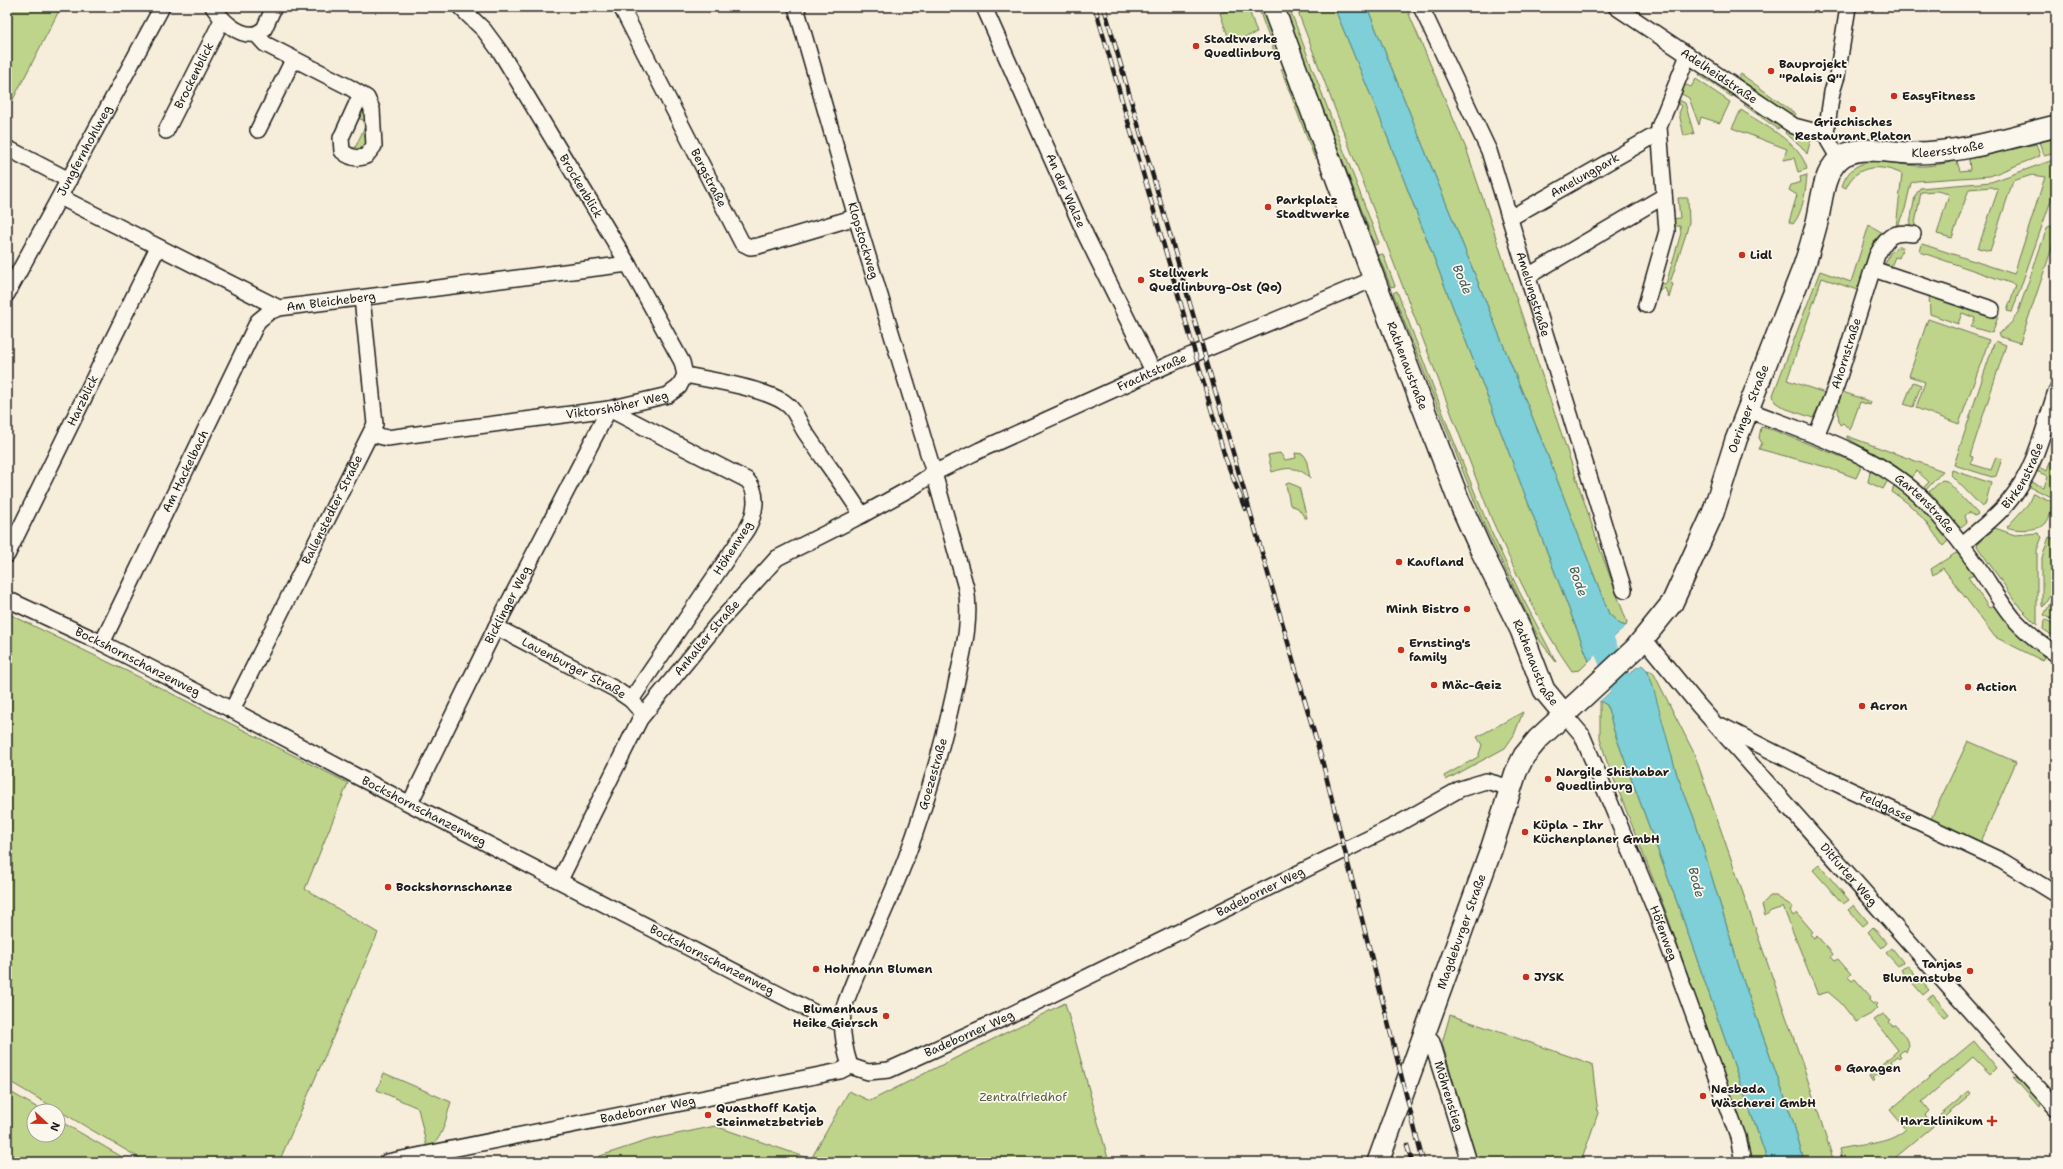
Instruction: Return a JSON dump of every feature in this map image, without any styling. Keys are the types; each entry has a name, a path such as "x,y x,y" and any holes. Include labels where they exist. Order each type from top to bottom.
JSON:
{"main road":[{"name":"Rathenaustraße","path":"1273,7 1374,279 1469,525 1521,630 1544,690 1564,714"},
{"name":"Kleersstraße","path":"1839,159 1849,153 1862,151 1908,153 1950,150 2056,126"},
{"name":"Oeringer Straße","path":"1593,689 1639,644 1672,602 1691,564 1713,513 1736,440 1812,242 1826,180 1839,159"},
{"name":"Magdeburger Straße","path":"1378,1162 1491,850 1516,772 1532,746 1564,714 1593,689"}],"street":[{"name":"Jungfernhohlweg","path":"7,294 162,7"},
{"path":"213,7 222,20 247,34 256,34 264,29 274,7"},
{"name":"Brockenblick","path":"460,7 484,30 501,53 628,264 682,362 685,375"},
{"name":"Bergstraße","path":"621,7 742,243 750,247 758,246 856,217"},
{"name":"Klopstockweg","path":"796,7 856,217 934,473"},
{"name":"An der Walze","path":"984,7 1086,236 1153,371"},
{"name":"Amelungstraße","path":"1421,7 1489,151 1624,590"},
{"name":"Adelheidstraße","path":"1616,7 1794,126 1813,131 1826,132"},
{"path":"1839,159 1829,142 1826,132 1848,7"},
{"name":"Brockenblick","path":"166,131 222,20"},
{"path":"256,34 265,44 293,60 361,94"},
{"path":"1646,305 1666,236 1659,133 1660,120 1688,54"},
{"path":"258,130 293,60"},
{"name":"Amelungpark","path":"1510,218 1659,133"},
{"path":"7,148 69,180"},
{"path":"1528,276 1664,196"},
{"name":"Am Bleicheberg","path":"60,197 279,308 628,264"},
{"name":"Ahornstraße","path":"1816,436 1836,386 1872,269 1886,239 1897,233 1913,234"},
{"name":"Harzblick","path":"7,555 158,247"},
{"path":"1872,269 1992,309"},
{"name":"Frachtstraße","path":"934,473 980,450 1153,371 1374,279"},
{"name":"Ballenstedter Straße","path":"232,710 371,434 376,421 362,298"},
{"name":"Am Hackelbach","path":"102,644 258,321 269,312 279,308"},
{"path":"685,375 727,383 772,396 785,403 796,414 804,430 843,484 862,515"},
{"name":"Viktorshöher Weg","path":"371,434 387,438 609,409 668,395 679,387 685,375"},
{"name":"Birkenstraße","path":"1963,544 2008,503 2023,482 2031,466 2056,391"},
{"name":"Bicklinger Weg","path":"410,803 496,627 609,409"},
{"name":"Höhenweg","path":"609,409 741,477 750,484 755,497 753,516 747,529 631,700"},
{"name":"Gartenstraße","path":"1748,410 1816,436 1874,462 1899,478 1930,505 1963,544 2013,618 2030,634 2056,654"},
{"name":"Anhalter Straße","path":"560,880 640,719 770,564 784,554 862,515 913,487 934,473"},
{"name":"Goezestraße","path":"850,1066 846,1054 842,1024 846,1001 902,869 929,792 946,729 965,640 969,606 966,588 934,473"},
{"name":"Bockshornschanzenweg","path":"7,599 102,644 232,710 734,972 817,1014 842,1024"},
{"name":"Lauenburger Straße","path":"496,627 615,689 631,700 638,709 640,719"},
{"name":"Ditfurter Weg","path":"1639,644 1714,722 2056,1108"},
{"name":"Höfenweg","path":"1564,714 1582,735 1656,912 1738,1136 1743,1162"},
{"name":"Feldgasse","path":"1714,722 1829,780 2002,861 2056,894"},
{"name":"Badeborner Weg","path":"387,1162 840,1071 850,1066 868,1072 889,1070 1002,1019 1396,825 1460,789 1486,781 1511,788"},
{"name":"Möhrenstieg","path":"1424,1034 1432,1042 1469,1162"}],"green space":[{"path":"7,7 61,7 7,111"},
{"path":"1239,7 1248,7 1257,33 1230,42 1220,13"},
{"path":"1258,7 1263,7 1279,54 1276,57"},
{"path":"1284,7 1289,7 1379,243 1375,245"},
{"path":"1296,7 1334,7 1379,115 1589,661 1580,670 1572,671 1549,635 1519,579 1492,520"},
{"path":"1367,7 1406,7 1467,151 1601,552 1627,622 1626,626 1620,624 1609,614 1542,441"},
{"path":"1281,69 1286,69 1312,140 1315,159"},
{"path":"1701,72 1734,93 1732,97 1699,75"},
{"path":"1741,74 1796,114 1794,117 1738,78"},
{"path":"1696,79 1730,102 1720,123 1701,117 1699,125 1689,98 1678,92 1681,83 1691,87"},
{"path":"1675,98 1685,103 1694,134 1684,136 1679,113 1682,106 1673,102"},
{"path":"1747,101 1781,125 1778,129 1744,105"},
{"path":"359,110 367,111 368,146 358,152 344,145 355,148 367,122 356,117"},
{"path":"1741,110 1770,128 1789,143 1797,151 1807,169 1798,172 1794,158 1783,160 1787,149 1732,128"},
{"path":"1787,129 1811,139 1807,154 1801,146 1785,133"},
{"path":"2056,138 2056,152 2044,155 2039,142"},
{"path":"2036,144 2040,156 1990,176 1916,181 1911,183 1905,209 1896,228 1902,174 1886,169 1870,168 1856,174 1850,180 1846,188 1842,186 1848,175 1855,167 1864,163 1884,162 1922,166 1957,161 1960,171 1970,170 1969,159"},
{"path":"2056,159 2056,186 2012,312 2007,311 2016,285 1920,252 1922,244 2014,274 2045,177 2032,175 2013,181 1990,251 1978,248 1998,190 1992,187 1969,189 1952,238 1937,234 1949,194 1937,191 1921,192 1914,229 1909,228 1915,196 1920,188 1991,182"},
{"path":"1807,175 1802,207 1793,224 1789,222 1797,195 1789,190 1791,185 1801,182 1800,177"},
{"path":"1678,198 1688,198 1689,222 1670,283 1673,284 1669,298 1665,288 1658,290 1658,282 1666,284 1681,233 1680,226 1672,226 1671,219 1680,218"},
{"path":"1869,225 1883,233 1873,254 1860,291 1822,278 1787,380 1825,393 1813,418 1784,408 1775,402 1773,395 1820,271 1851,282"},
{"path":"2049,226 2056,228 2056,236 2020,343 2001,337 1999,334 2012,322 2018,312 2047,228"},
{"path":"1897,247 1903,247 1899,258 1895,257 1890,269 1884,266 1890,253"},
{"path":"1383,254 1395,286 1391,287 1378,255"},
{"path":"1397,291 1449,429 1488,525 1519,591 1556,662 1540,641 1484,525 1393,293"},
{"path":"1929,293 1998,317 1992,333 1971,327 1975,318 1962,313 1958,324 1930,314"},
{"path":"1928,319 1989,340 1959,424 1916,408 1925,382 1909,376"},
{"path":"1996,341 2006,345 1970,456 1973,457 1971,464 1991,470 1996,457 2002,459 1996,476 1992,477 1954,465 1994,343"},
{"path":"1913,382 1921,385 1913,407 1904,404"},
{"path":"1843,392 1871,402 1870,405 1860,402 1850,430 1843,423 1840,425 1839,421 1839,403"},
{"path":"1761,427 1773,430 1862,465 1856,478 1826,467 1759,449 1762,443 1759,438"},
{"path":"1847,436 1943,471 1924,492 1922,489 1929,482 1917,471 1910,478 1894,465 1847,438"},
{"path":"2056,445 2056,492 2054,498 2030,487 2031,482 2044,487 2048,476 2036,471 2038,467 2047,471"},
{"path":"1280,453 1285,460 1296,458 1295,453 1303,454 1306,458 1310,478 1301,471 1292,469 1283,469 1272,472 1268,455"},
{"path":"1952,470 1991,483 1985,505 1982,507 1951,475"},
{"path":"1870,471 1888,480 1883,489 1868,482"},
{"path":"1942,480 1947,481 1978,514 1975,516 1969,512 1965,516 1967,522 1961,527 1957,526 1929,497 1929,492"},
{"path":"1289,483 1299,487 1307,518 1305,518 1298,508 1290,505 1286,484"},
{"path":"1895,483 1914,498 1949,537 1943,546 1914,509 1892,492"},
{"path":"2033,493 2053,502 2046,523 2039,528 2027,530 2007,527 2028,504"},
{"path":"1995,528 2015,535 2038,533 2042,537 2037,550 2037,625 2021,609 1977,546 1978,543"},
{"path":"2049,537 2055,539 2056,542 2056,586 2043,607 2042,558"},
{"path":"1956,553 1961,555 1975,575 1968,577 1989,608 1996,605 2044,654 2043,661 1995,637 1943,568 1933,575 1931,569"},
{"path":"2056,592 2056,621 2044,615"},
{"path":"7,613 139,677 348,783 305,889 378,933 279,1162 146,1162 66,1115 66,1103 46,1103 7,1080"},
{"path":"2046,620 2056,625 2056,638 2043,629 2044,621"},
{"path":"1647,670 1653,672 1694,753 1803,1065 1834,1162 1804,1162 1793,1121 1743,980 1694,818 1677,775"},
{"path":"1600,701 1607,705 1614,731 1678,905 1768,1162 1749,1162 1743,1135 1666,912 1606,759 1600,738"},
{"path":"1523,712 1514,735 1505,748 1446,780 1444,776 1478,757 1482,745 1477,737"},
{"path":"1968,741 2016,762 1980,844 1930,821"},
{"path":"1819,865 1849,900 1843,904 1813,870"},
{"path":"1770,896 1776,896 1792,906 1793,908 1790,911 1793,916 1797,913 1813,932 1810,934 1814,938 1817,936 1833,954 1831,957 1835,961 1838,959 1851,974 1848,977 1852,981 1855,979 1871,997 1869,1000 1873,1004 1876,1002 1877,1004 1875,1006 1877,1008 1871,1014 1856,1022 1841,1003 1828,992 1818,995 1783,907 1771,911 1765,916 1762,905"},
{"path":"1854,905 1868,922 1863,926 1848,910"},
{"path":"1873,927 1887,943 1882,948 1868,932"},
{"path":"1892,948 1903,962 1898,966 1886,953"},
{"path":"1907,965 1929,990 1923,995 1901,970"},
{"path":"1933,995 1949,1014 1944,1018 1927,999"},
{"name":"Zentralfriedhof","path":"1065,1003 1109,1162 597,1162 600,1156 649,1140 715,1126 811,1159 849,1091 870,1101"},
{"path":"1883,1014 1891,1020 1889,1022 1892,1026 1895,1025 1903,1034 1907,1041 1908,1048 1906,1052 1904,1050 1899,1054 1901,1056 1899,1058 1897,1056 1891,1061 1893,1064 1879,1076 1877,1074 1872,1078 1874,1080 1872,1082 1869,1077 1898,1050 1874,1020"},
{"path":"1450,1015 1592,1064 1598,1113 1581,1162 1477,1162 1442,1043"},
{"path":"1974,1041 1996,1068 1990,1074 1973,1057 1922,1102 1929,1111 1925,1115 1932,1122 1969,1091 1971,1093 1967,1098 1890,1162 1842,1162 1839,1149 1883,1141 1906,1129 1890,1110"},
{"path":"384,1073 451,1102 440,1135 432,1145 427,1148 418,1108 377,1090"},
{"path":"2013,1077 2022,1079 2041,1100 2039,1107"},
{"path":"7,1090 29,1103 26,1103 26,1143 66,1143 66,1125 131,1162 7,1162"}],"water":[{"path":"1334,7 1367,7 1542,441 1609,614 1620,624 1626,626 1589,661 1379,115"},
{"path":"1642,665 1647,670 1652,683 1677,775 1694,818 1743,980 1793,1121 1804,1162 1768,1162 1678,905 1614,731 1607,705 1600,701 1637,667"}],"pier":[{"path":"1626,626 1627,628 1591,663 1588,663"},
{"path":"1635,665 1642,665 1636,667 1600,701 1599,699"}],"waterway":[{"name":"Bode","path":"1592,617 1633,713"}],"railway":[{"path":"1095,7 1225,457 1245,509"},
{"path":"1104,7 1322,760 1423,1162"},
{"path":"1407,1145 1412,1162"}],"place":[{"name":"Stadtwerke Quedlinburg","path":"1196,46"},
{"name":"Bauprojekt \"Palais Q\"","path":"1771,71"},
{"name":"EasyFitness","path":"1894,96"},
{"name":"Griechisches Restaurant Platon","path":"1853,109"},
{"name":"Parkplatz Stadtwerke","path":"1268,207"},
{"name":"Lidl","path":"1742,255"},
{"name":"Stellwerk Quedlinburg-Ost (Qo)","path":"1141,280"},
{"name":"Kaufland","path":"1399,562"},
{"name":"Minh Bistro","path":"1467,609"},
{"name":"Ernsting's family","path":"1401,650"},
{"name":"Mäc-Geiz","path":"1434,685"},
{"name":"Action","path":"1968,687"},
{"name":"Acron","path":"1862,706"},
{"name":"Nargile Shishabar Quedlinburg","path":"1548,779"},
{"name":"Küpla - Ihr Küchenplaner GmbH","path":"1525,832"},
{"name":"Bockshornschanze","path":"388,887"},
{"name":"Hohmann Blumen","path":"816,969"},
{"name":"Tanjas Blumenstube","path":"1970,971"},
{"name":"JYSK","path":"1526,977"},
{"name":"Blumenhaus Heike Giersch","path":"886,1016"},
{"name":"Garagen","path":"1838,1068"},
{"name":"Nesbeda Wäscherei GmbH","path":"1703,1096"},
{"name":"Quasthoff Katja Steinmetzbetrieb","path":"708,1115"},
{"name":"Harzklinikum","path":"1992,1121"}]}
